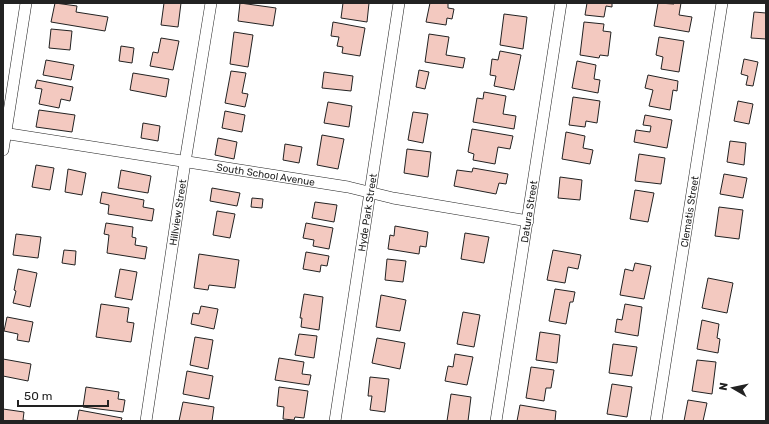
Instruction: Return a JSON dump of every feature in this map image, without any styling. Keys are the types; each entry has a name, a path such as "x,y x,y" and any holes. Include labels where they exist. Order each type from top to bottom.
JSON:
{"street":[{"path":"3,150 4,133 26,3"},
{"name":"Hillview Street","path":"146,421 185,162 211,3"},
{"name":"Hyde Park Street","path":"335,421 399,3"},
{"name":"Datura Street","path":"496,421 561,3"},
{"name":"Clematis Street","path":"656,421 722,3"},
{"name":"South School Avenue","path":"4,133 348,188 393,198 528,221"}],"building":[{"path":"55,3 77,6 76,12 108,17 105,31 51,22"},
{"path":"164,3 181,3 178,27 161,25"},
{"path":"240,3 276,8 273,26 238,21"},
{"path":"343,3 369,3 367,22 341,18"},
{"path":"430,3 448,3 448,8 454,9 452,19 447,18 446,25 426,22"},
{"path":"587,3 612,3 612,7 606,6 604,17 585,15"},
{"path":"658,3 681,3 679,15 692,17 689,32 654,26"},
{"path":"754,12 766,13 766,39 751,38"},
{"path":"504,14 527,17 523,49 500,45"},
{"path":"333,22 365,28 360,56 342,53 343,47 337,46 339,37 331,36"},
{"path":"584,22 604,24 603,31 611,32 608,56 600,55 599,58 580,55"},
{"path":"51,29 72,31 70,50 49,48"},
{"path":"234,32 253,35 248,67 230,64"},
{"path":"429,34 449,37 446,55 465,58 463,68 425,62"},
{"path":"659,37 684,41 679,72 661,69 663,57 656,55"},
{"path":"161,38 179,41 173,70 150,66 153,52 158,53"},
{"path":"121,46 134,48 132,63 119,61"},
{"path":"500,51 521,55 514,90 494,86 496,76 490,75 492,59 498,60"},
{"path":"744,59 758,62 753,86 746,85 748,76 741,74"},
{"path":"46,60 74,65 71,80 43,75"},
{"path":"577,61 596,65 594,79 600,80 598,93 572,88"},
{"path":"419,70 429,72 425,89 416,87"},
{"path":"231,71 246,73 242,93 248,94 245,107 225,103"},
{"path":"324,72 353,76 351,91 322,88"},
{"path":"133,73 169,79 166,97 130,90"},
{"path":"648,75 678,81 677,91 673,90 670,110 649,106 653,90 645,88"},
{"path":"37,80 73,87 70,101 61,99 59,108 39,104 42,89 35,88"},
{"path":"484,92 506,96 503,114 516,116 514,129 473,122 477,98 483,99"},
{"path":"573,97 600,101 597,123 586,121 585,127 569,125"},
{"path":"738,101 753,104 749,124 734,121"},
{"path":"328,102 352,106 349,127 324,123"},
{"path":"39,110 75,115 72,132 36,127"},
{"path":"225,111 245,115 242,132 222,128"},
{"path":"413,112 428,114 423,143 408,140"},
{"path":"645,115 672,120 667,148 634,142 636,130 650,132 651,126 643,125"},
{"path":"143,123 160,126 158,141 141,138"},
{"path":"472,129 513,136 510,149 498,147 495,164 473,160 474,154 468,152"},
{"path":"566,132 585,136 583,148 593,150 590,164 562,159"},
{"path":"322,135 344,139 338,169 317,165"},
{"path":"218,138 237,142 234,159 215,155"},
{"path":"730,141 746,143 744,165 727,162"},
{"path":"285,144 302,147 299,163 283,160"},
{"path":"407,149 431,152 428,177 404,173"},
{"path":"639,154 665,158 661,184 635,181"},
{"path":"36,165 54,168 50,190 32,187"},
{"path":"473,168 508,174 506,184 499,183 496,194 454,186 457,170 472,172"},
{"path":"68,169 86,173 82,195 65,192"},
{"path":"121,170 151,176 148,193 118,188"},
{"path":"724,174 747,178 743,198 720,194"},
{"path":"560,177 582,180 580,200 558,198"},
{"path":"212,188 240,193 237,206 210,201"},
{"path":"635,190 654,193 648,222 630,219"},
{"path":"102,192 144,200 143,207 154,209 152,221 108,214 109,205 100,203"},
{"path":"252,198 263,199 262,208 251,207"},
{"path":"315,202 337,205 334,222 312,218"},
{"path":"719,207 743,210 739,239 715,236"},
{"path":"217,211 235,214 230,238 213,235"},
{"path":"106,223 133,227 132,237 136,238 135,245 147,247 145,259 107,253 109,235 104,234"},
{"path":"306,223 333,228 329,249 313,246 314,240 303,238"},
{"path":"395,226 428,232 426,247 420,246 419,254 388,249 390,235 394,236"},
{"path":"465,233 489,237 484,263 461,259"},
{"path":"16,234 41,237 38,258 13,255"},
{"path":"64,250 76,251 75,265 62,263"},
{"path":"553,250 581,255 578,269 568,267 565,283 547,280"},
{"path":"306,252 329,256 327,266 321,265 320,272 303,269"},
{"path":"199,254 239,260 235,288 209,285 208,290 194,288"},
{"path":"387,259 406,261 403,282 385,280"},
{"path":"635,263 651,266 644,299 620,295 625,269 633,271"},
{"path":"18,269 37,273 30,307 13,303 16,291 14,290"},
{"path":"120,269 137,272 132,300 115,297"},
{"path":"708,278 733,283 727,313 702,308"},
{"path":"555,289 575,292 573,302 570,302 566,324 549,321"},
{"path":"304,294 323,297 319,330 301,327 302,318 300,318"},
{"path":"381,295 406,300 400,331 376,327"},
{"path":"101,304 129,308 127,322 134,323 131,342 96,337"},
{"path":"625,304 642,307 638,336 615,332 617,319 622,320"},
{"path":"201,306 218,309 214,329 191,324 193,313 199,314"},
{"path":"463,312 480,315 474,347 457,344"},
{"path":"7,317 33,322 29,342 17,340 18,334 4,331"},
{"path":"702,320 719,324 717,338 720,339 718,353 697,349"},
{"path":"540,332 560,335 557,363 536,360"},
{"path":"299,334 317,336 314,358 295,355"},
{"path":"195,337 213,340 208,369 190,365"},
{"path":"377,338 405,343 400,369 372,363"},
{"path":"613,344 637,347 632,376 609,373"},
{"path":"455,354 473,357 467,385 445,381 448,366 453,367"},
{"path":"279,358 304,362 302,374 311,375 309,385 275,380"},
{"path":"3,359 31,364 28,381 3,376"},
{"path":"697,360 716,362 712,394 692,391"},
{"path":"531,367 554,370 551,388 546,388 544,401 526,398"},
{"path":"187,371 213,376 209,399 183,394"},
{"path":"370,377 389,379 385,412 370,410 372,396 368,396"},
{"path":"612,384 632,387 627,417 607,414"},
{"path":"86,387 119,392 118,399 125,400 123,412 83,407"},
{"path":"279,387 308,391 304,418 295,417 294,420 283,419 284,407 277,406"},
{"path":"451,394 471,397 468,421 447,421"},
{"path":"688,400 707,403 703,421 684,421"},
{"path":"183,402 214,407 212,421 179,421"},
{"path":"520,405 556,411 555,421 517,421"},
{"path":"3,409 24,412 23,420 31,421 3,421"},
{"path":"79,410 122,418 121,421 77,421"}]}
